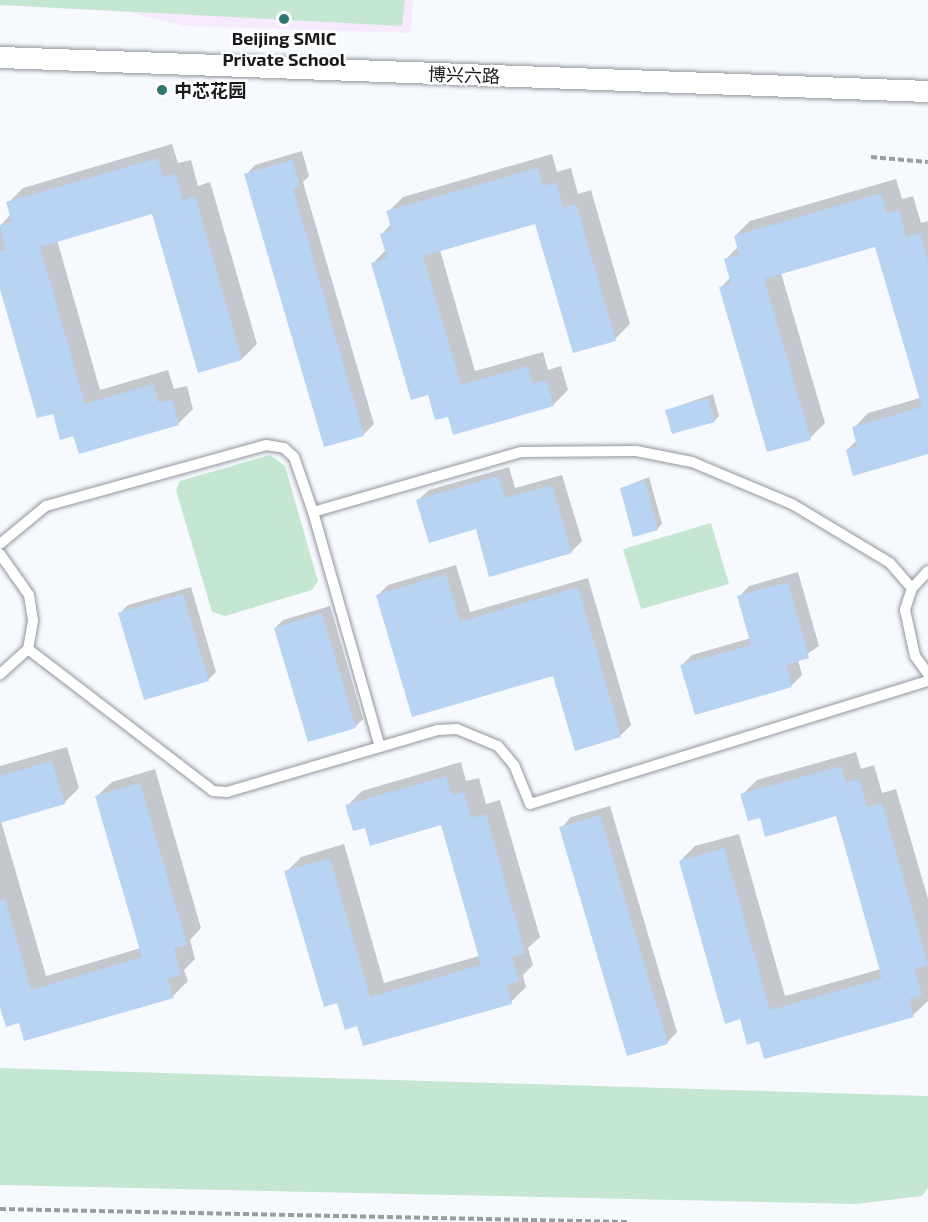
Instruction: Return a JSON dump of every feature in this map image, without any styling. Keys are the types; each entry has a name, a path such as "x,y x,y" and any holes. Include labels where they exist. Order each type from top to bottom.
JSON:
{"street":[{"name":"博兴六路","path":"0,57 928,91"}],"lane":[{"path":"0,544 46,506 266,445 284,448 294,457 313,512 380,747"},
{"path":"313,512 521,452 636,451 692,462 792,504 881,556 912,588"},
{"path":"0,554 28,595 33,621 28,649 0,674"},
{"path":"928,571 912,588 905,610 907,632 928,674"},
{"path":"28,649 213,791 227,792 438,730 477,735 498,746 514,765 530,804 928,681"}],"path":[{"path":"871,157 928,162"},
{"path":"0,1209 628,1222"}],"shaded area":[{"name":"Beijing SMIC Private School","path":"0,0 413,0 411,33 185,26 127,12 0,5"}],"green space":[{"name":"Beijing SMIC Private School","path":"0,0 405,0 402,26 0,5"},
{"path":"270,455 285,466 318,581 312,590 225,616 212,612 176,490 180,481"},
{"path":"711,523 729,584 641,609 623,549"},
{"path":"0,1068 928,1096 928,1188 922,1196 856,1204 0,1185"}],"building":[{"path":"158,158 163,177 176,174 183,200 195,196 242,360 198,373 152,214 40,247 85,404 153,384 159,403 172,400 179,425 79,454 73,436 60,440 53,414 37,418 0,289 0,251 5,250 0,225 12,222 6,202"},
{"path":"292,160 300,187 293,189 364,436 324,447 244,174"},
{"path":"537,168 543,186 556,182 563,208 576,204 616,341 573,353 535,224 423,256 461,385 528,366 533,384 546,380 554,406 453,435 448,417 435,420 428,395 411,400 371,263 387,258 380,234 392,230 386,211"},
{"path":"881,193 887,213 899,210 906,237 920,233 928,262 928,454 853,476 846,450 857,446 852,427 922,407 875,247 764,279 811,440 767,452 719,287 731,284 724,259 739,255 734,236"},
{"path":"708,398 715,422 672,434 665,410"},
{"path":"498,476 505,498 552,485 572,553 489,577 476,529 429,543 416,500"},
{"path":"645,481 658,530 633,537 620,488"},
{"path":"446,574 460,622 578,587 621,737 575,751 553,676 412,717 376,595"},
{"path":"788,582 809,658 786,665 792,687 695,715 680,665 751,645 737,596"},
{"path":"183,594 209,681 144,700 118,613"},
{"path":"322,613 356,728 308,742 274,628"},
{"path":"52,761 65,804 0,823 0,776"},
{"path":"841,766 846,783 859,779 867,807 882,803 928,965 914,969 922,995 909,999 914,1017 764,1059 759,1041 747,1045 740,1019 725,1024 679,861 724,848 770,1010 882,978 836,816 765,837 760,818 748,821 740,794"},
{"path":"446,776 452,795 464,792 471,818 486,814 525,953 512,957 519,981 507,984 512,1004 363,1046 357,1026 345,1030 337,1003 324,1007 284,871 330,858 370,997 481,965 441,825 370,846 365,828 353,831 345,805"},
{"path":"140,783 187,945 174,949 181,975 168,979 174,998 24,1041 19,1023 6,1027 0,1008 0,900 5,899 31,990 142,957 95,796"},
{"path":"600,815 668,1044 627,1056 559,827"}],"place":[{"name":"Beijing SMIC Private School","path":"284,19"},
{"name":"中芯花园","path":"162,90"}]}
